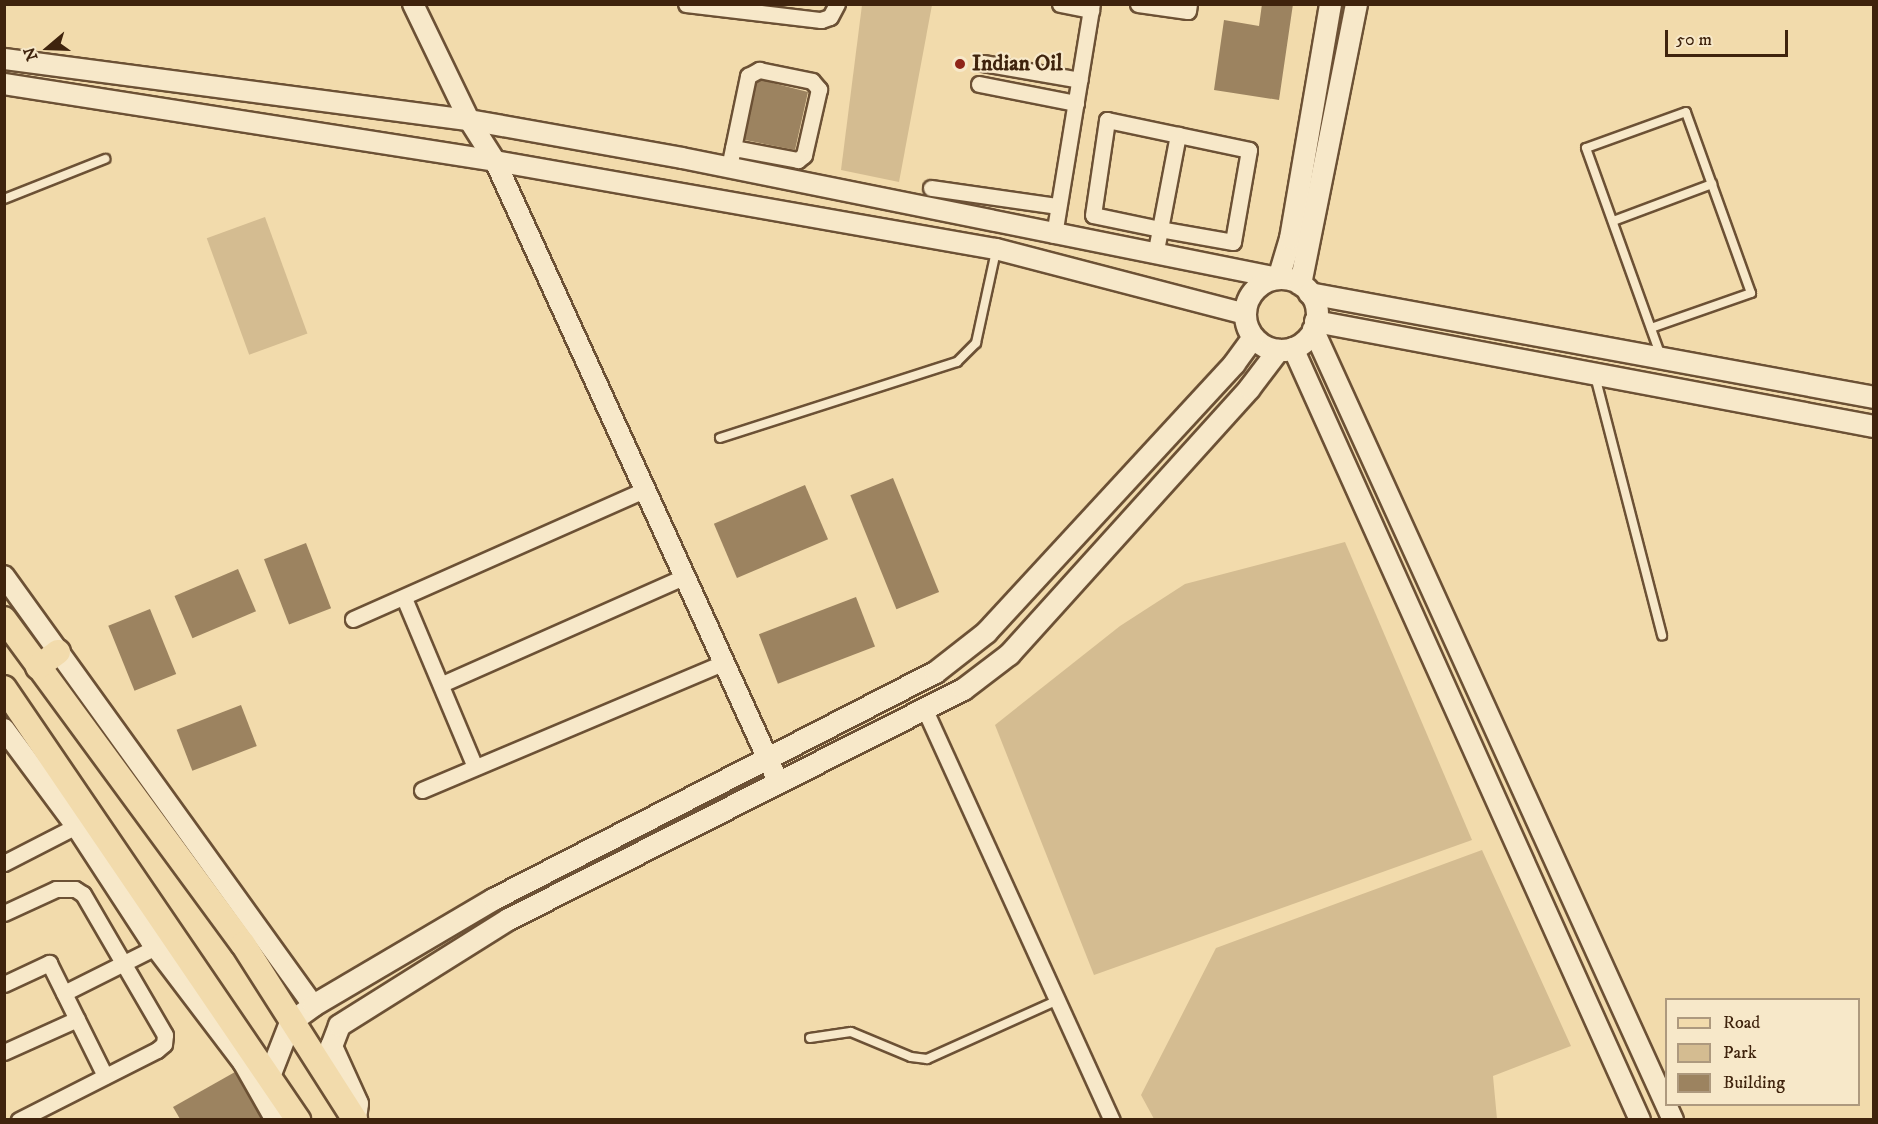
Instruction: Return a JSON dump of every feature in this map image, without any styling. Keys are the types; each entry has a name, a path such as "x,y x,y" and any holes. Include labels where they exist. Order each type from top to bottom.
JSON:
{"main road":[{"path":"1253,337 1245,314 1253,292 1278,278 1290,238 1330,4"},
{"path":"355,1119 357,1103 331,1046 339,1025 508,919 963,689 1009,654 1249,388 1286,349 1314,325 1316,307 1305,289 1356,4"},
{"path":"1278,278 1305,289 1874,397"},
{"path":"1314,325 1594,373 1874,426"},
{"path":"1253,337 1286,349"},
{"path":"268,1076 290,1022 313,1005 493,899 935,672 986,632 1234,363 1253,337"},
{"path":"4,619 243,944 290,1022 355,1119"},
{"path":"38,667 58,652"},
{"path":"8,700 298,1119"}],"street":[{"path":"413,4 469,120 495,161 765,758 778,781"},
{"path":"686,4 744,9 821,20 830,17 837,4"},
{"path":"1054,235 1091,7 1059,4"},
{"path":"1138,4 1188,11 1189,4"},
{"path":"4,59 469,120 731,158 1054,235 1278,278"},
{"path":"983,63 1080,80"},
{"path":"759,70 812,81 819,89 804,155 798,160 731,158 748,76 759,70"},
{"path":"4,84 495,161 996,249 1245,314"},
{"path":"979,84 1076,103"},
{"path":"1107,120 1249,150 1233,242 1160,229 1093,215 1107,120"},
{"path":"1155,255 1178,135"},
{"path":"931,188 1059,206"},
{"path":"1286,349 1634,1118 1664,1100 1314,325"},
{"path":"353,619 644,490"},
{"path":"4,576 313,1005"},
{"path":"442,684 684,577"},
{"path":"404,598 475,767"},
{"path":"422,790 722,663"},
{"path":"924,708 1112,1119"},
{"path":"4,729 76,826 156,947 243,1062 276,1119"},
{"path":"4,863 76,826"},
{"path":"4,913 56,889 75,889 83,894 162,1026 164,1044 19,1119"},
{"path":"64,993 156,947"},
{"path":"4,984 49,963 105,1076"},
{"path":"4,1052 77,1020"}],"lane":[{"path":"1651,328 1751,292 1686,112 1586,148 1660,356"},
{"path":"4,199 105,159"},
{"path":"1613,221 1712,183"},
{"path":"720,438 957,362 976,343 996,249"},
{"path":"1594,373 1662,636"},
{"path":"810,1038 851,1032 911,1057 927,1059 1058,1000"}],"green space":[{"path":"862,5 932,5 899,182 841,170"},
{"path":"265,217 307,334 249,355 207,238"},
{"path":"1345,542 1472,840 1094,975 995,725 1120,626 1185,584"},
{"path":"1482,850 1571,1046 1493,1076 1497,1119 1154,1119 1141,1095 1216,948"}],"building":[{"path":"1262,4 1293,4 1279,100 1214,90 1224,20 1259,26"},
{"path":"761,80 808,92 795,150 745,140 757,82"},
{"path":"893,478 939,592 896,609 850,495"},
{"path":"805,485 828,539 737,578 714,524"},
{"path":"306,543 331,608 289,624 264,559"},
{"path":"238,569 256,611 192,638 174,596"},
{"path":"856,597 875,646 778,684 759,634"},
{"path":"150,609 176,674 134,691 108,626"},
{"path":"241,705 257,746 192,771 177,730"},
{"path":"235,1072 262,1119 180,1119 173,1107"}],"place":[{"name":"Indian Oil","path":"960,64"}]}
